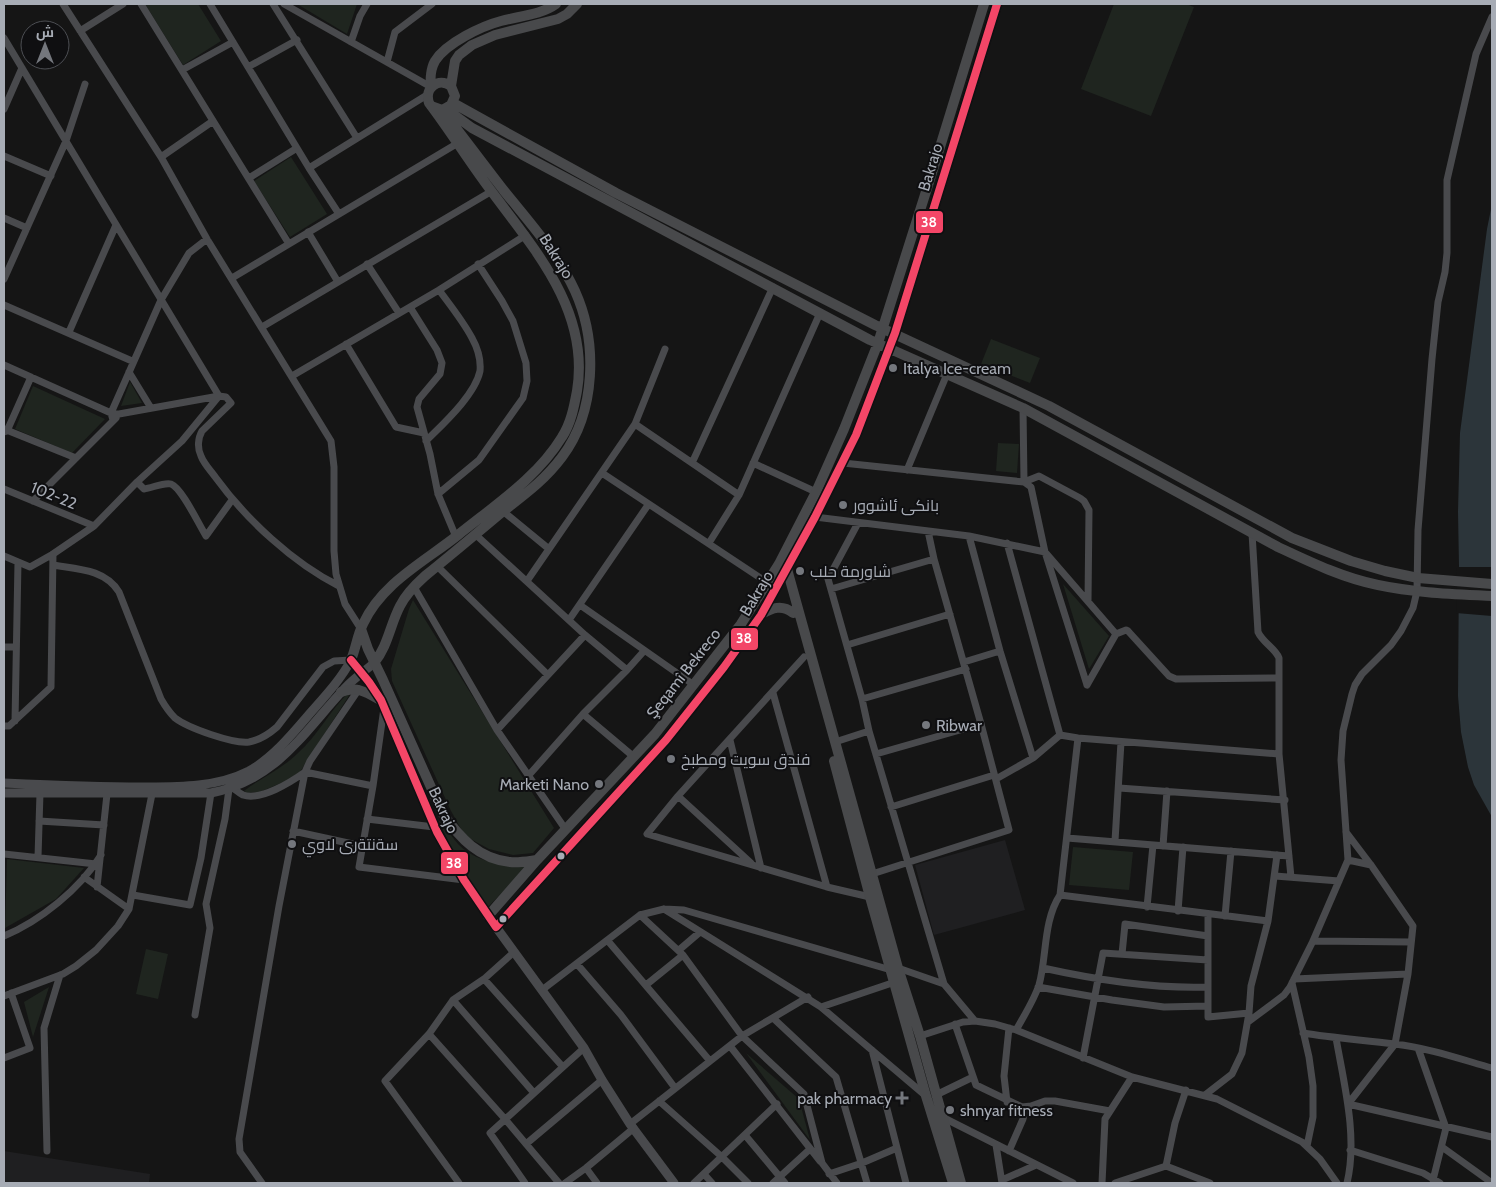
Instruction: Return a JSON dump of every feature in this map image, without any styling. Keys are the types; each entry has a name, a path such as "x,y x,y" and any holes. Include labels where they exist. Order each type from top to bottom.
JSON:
{"main road":[{"path":"556,4 545,10 484,27 454,44 436,60 432,69 429,91 431,106 447,107 883,328 1050,406 1292,538 1351,561 1418,578 1492,584"},
{"path":"447,107 455,96 451,86 455,61 459,55 472,45 495,35 558,19 568,14 577,4"},
{"path":"878,343 984,4"},
{"name":"Bakrajo","path":"431,106 544,261 567,304 576,338 579,364 573,410 569,425 562,438 530,477 393,585 375,604 361,629 351,660 363,673 382,704 434,827 464,880 496,927 666,740 724,667 761,615 766,595 815,517 856,435 895,333 997,4"},
{"path":"429,91 441,82 451,86"},
{"path":"447,107 472,128 820,313 878,343 1023,408 1252,533 1312,563 1376,584 1418,591 1492,596"},
{"path":"374,663 385,646 400,607 414,586 537,485 562,457 579,430 586,401 590,370 585,324 575,292 553,253 447,107"},
{"path":"696,247 702,236"},
{"path":"544,261 553,253"},
{"name":"Şeqamî Bekreco","path":"488,916 537,860 655,734 766,595 768,583 781,570 844,429 878,343"},
{"path":"781,570 870,897 920,1036 931,1096"},
{"path":"781,570 836,742 872,874 895,969 895,982 937,1115 961,1183"},
{"path":"393,585 406,596"},
{"path":"761,615 778,608 785,608 793,613"},
{"name":"Bakrajo","path":"361,629 374,663 443,814 452,827 468,845 485,856 511,862 537,860"},
{"path":"341,692 348,689 360,689 382,704"},
{"path":"506,897 516,907"},
{"path":"937,1115 953,1183"}],"street":[{"path":"63,4 161,157 207,239 331,441 334,467 335,563 339,586 345,604 361,629"},
{"path":"80,31 123,4"},
{"path":"141,4 289,244"},
{"path":"210,4 339,214"},
{"path":"274,4 357,138"},
{"path":"284,4 387,62 429,91 309,168"},
{"path":"351,42 360,16 368,4"},
{"path":"387,62 395,32 432,4"},
{"path":"1248,1022 1284,995 1293,981 1313,941 1348,860 1341,751 1343,732 1352,694 1358,679 1401,631 1418,591 1418,530 1432,359 1438,302 1447,253 1447,180 1476,54 1492,17"},
{"path":"4,38 20,65"},
{"path":"248,67 297,40"},
{"path":"182,70 233,42"},
{"path":"4,109 21,70"},
{"path":"23,70 219,396"},
{"path":"4,279 66,141 85,84"},
{"path":"161,157 213,122"},
{"path":"232,278 458,143"},
{"path":"249,178 297,148"},
{"path":"4,156 51,176"},
{"path":"262,328 492,191"},
{"path":"4,218 27,228"},
{"path":"69,332 116,225"},
{"path":"308,232 338,282"},
{"path":"292,376 439,290 526,235"},
{"path":"33,501 76,458 112,416 132,361 161,300 189,253 207,239"},
{"path":"367,264 398,313"},
{"path":"438,494 479,460 522,398 527,381 526,363 512,321 502,300 478,264"},
{"path":"692,463 773,287"},
{"path":"426,441 472,390 480,372 479,358 471,337 439,290"},
{"path":"4,305 132,361"},
{"path":"410,307 437,350 442,363 440,374 418,403 417,412 424,433 438,494 456,537"},
{"path":"709,544 739,495 820,313"},
{"path":"346,344 396,427 424,433"},
{"path":"527,581 635,424 665,349"},
{"path":"4,366 112,416 219,396 226,397 231,403 202,430 199,439 199,450 203,461 243,512 303,565 339,586"},
{"path":"129,372 151,408"},
{"path":"907,470 947,374"},
{"path":"31,377 5,431 76,458"},
{"path":"4,556 30,567 54,554 94,526 137,482 182,441 219,396"},
{"path":"1023,408 1024,482 1030,487 1045,552 1087,685 1116,634 1126,630 1170,676 1176,679 1279,678"},
{"path":"635,424 739,495"},
{"path":"752,463 816,492"},
{"path":"843,464 1024,482 1039,476 1080,498 1089,510 1088,601"},
{"path":"602,473 768,583"},
{"path":"137,482 144,489 167,484 175,486 206,536 232,500"},
{"name":"102-22","path":"4,489 94,526"},
{"path":"569,620 648,505"},
{"path":"504,512 549,549"},
{"path":"815,517 969,536 1045,552 1116,634"},
{"path":"858,523 828,579 862,699 869,732 944,984 974,1021"},
{"path":"872,874 1009,830 982,724 934,559 928,532"},
{"path":"1252,533 1258,632 1264,642 1278,655 1279,754 1291,877"},
{"path":"476,535 584,635 628,670"},
{"path":"969,536 1000,650 1033,758"},
{"path":"1007,543 1060,735"},
{"path":"4,726 9,726 51,687 54,554"},
{"path":"831,589 934,559"},
{"path":"15,720 18,562"},
{"path":"53,565 97,573 110,580 119,592 161,698 169,712 181,722 229,741 250,742 269,734 277,727 323,668 334,661 351,660"},
{"path":"437,566 548,675"},
{"path":"414,586 497,730 566,830"},
{"path":"580,605 694,685"},
{"path":"847,645 950,614"},
{"path":"497,730 584,635"},
{"path":"4,647 15,647"},
{"path":"862,699 965,666 1000,650"},
{"path":"529,774 583,714 628,670 644,651"},
{"path":"804,657 678,796 647,834 827,887 870,897"},
{"name":"Bakrajo","path":"4,783 113,787 188,786 205,784 235,776 257,766 281,746 340,678 351,660"},
{"path":"4,793 211,793 231,789 248,782 277,763 341,692 374,663"},
{"path":"262,1183 240,1152 239,1138 249,1072 293,831 305,772 310,761 360,689"},
{"path":"773,693 827,887"},
{"path":"382,704 373,786 359,867 464,880"},
{"path":"583,714 634,757"},
{"path":"876,754 982,724"},
{"path":"836,742 869,732"},
{"path":"891,807 995,777 1033,758 1060,735 1121,742 1279,754"},
{"path":"1008,1102 1004,1076 1013,1029 1038,987 1043,968 1052,907 1060,895 1078,738"},
{"path":"730,740 761,868"},
{"path":"1115,841 1121,742"},
{"path":"231,789 242,794 256,795 282,787 305,772 373,786"},
{"path":"1119,788 1284,800"},
{"path":"195,1015 210,928 206,904 231,789"},
{"path":"1163,846 1167,791"},
{"path":"38,857 40,793"},
{"path":"133,895 190,904 201,858 211,793"},
{"path":"97,887 107,794"},
{"path":"4,1058 30,1048 8,994 60,975 76,966 96,950 118,926 129,909 152,794"},
{"path":"678,796 753,865"},
{"path":"367,819 434,827"},
{"path":"39,821 104,825"},
{"path":"293,831 362,846"},
{"path":"1346,832 1413,926 1408,974 1395,1044 1348,1104"},
{"path":"1067,838 1289,856"},
{"path":"1147,906 1153,845"},
{"path":"1178,910 1183,847"},
{"path":"1225,916 1231,851"},
{"path":"4,854 96,864"},
{"path":"4,936 49,911 84,877 96,864 101,855"},
{"path":"1206,1095 1232,1074 1242,1052 1248,1022 1251,986 1268,921 1277,855"},
{"path":"1348,860 1371,865"},
{"path":"1275,876 1339,881"},
{"path":"84,877 129,909"},
{"path":"1060,895 1268,921"},
{"path":"542,990 640,915 664,909 684,910 944,984"},
{"path":"664,909 808,997 931,1096 973,1077"},
{"path":"1208,914 1208,1017 1249,1013"},
{"path":"640,915 681,952 742,1036 804,1094 822,1163"},
{"path":"1122,954 1124,924 1208,936"},
{"path":"496,927 584,1048 632,1126 674,1183"},
{"path":"646,985 700,932"},
{"path":"608,941 646,985 648,991 710,1061"},
{"path":"1313,941 1411,942"},
{"path":"459,1183 385,1081 429,1034 453,1000 484,979 514,952"},
{"path":"1083,1058 1102,953 1208,960"},
{"path":"577,964 621,1015 675,1088"},
{"path":"1043,968 1098,979 1174,987 1208,987"},
{"path":"1293,981 1408,974"},
{"path":"47,1151 44,1028 60,975"},
{"path":"484,979 563,1067"},
{"path":"1293,981 1313,1086 1312,1117 1308,1146"},
{"path":"821,1007 895,982"},
{"path":"1038,987 1164,1007 1208,1006"},
{"path":"564,1183 586,1168 659,1101 742,1036 808,997"},
{"path":"453,1000 534,1093"},
{"path":"773,1018 836,1077 868,1183"},
{"path":"920,1036 955,1024 974,1021 1013,1029 1132,1077 1206,1095 1226,1102 1308,1146 1337,1183"},
{"path":"955,1024 976,1085 1018,1107 1026,1107 1045,1101 1056,1101 1110,1110"},
{"path":"1303,1033 1418,1048 1492,1068"},
{"path":"429,1034 505,1118 559,1183"},
{"path":"1336,1038 1348,1104 1350,1150 1347,1183"},
{"path":"730,1046 836,1183"},
{"path":"525,1183 490,1132 584,1048"},
{"path":"1418,1048 1446,1128 1433,1180"},
{"path":"872,1050 906,1183"},
{"path":"1102,1183 1105,1119 1132,1077"},
{"path":"526,1144 602,1080"},
{"path":"1166,1166 1175,1123 1186,1090"},
{"path":"659,1101 722,1157 748,1183"},
{"path":"694,1183 776,1104"},
{"path":"1348,1104 1446,1128 1492,1137"},
{"path":"1009,1152 1026,1107"},
{"path":"937,1115 1036,1165 1056,1179 1073,1183"},
{"path":"745,1135 782,1180"},
{"path":"996,1145 1002,1182 1036,1165"},
{"path":"829,1174 862,1163 897,1148"},
{"path":"1442,1148 1492,1183"},
{"path":"773,1183 782,1180 810,1149"},
{"path":"1350,1150 1423,1173 1440,1183"},
{"path":"1115,1183 1166,1166 1210,1183"},
{"path":"586,1168 597,1183"},
{"path":"704,1174 712,1183"}],"shaded area":[{"path":"145,4 198,4 221,41 183,65"},
{"path":"297,4 357,4 347,34"},
{"path":"1114,4 1186,4 1194,7 1151,116 1081,89"},
{"path":"291,157 327,214 290,237 254,181"},
{"path":"1492,204 1492,817 1474,785 1468,767 1461,732 1458,696 1458,512 1460,433"},
{"path":"991,339 1040,358 1030,383 981,364"},
{"path":"130,382 142,403 121,406"},
{"path":"33,386 105,419 72,453 15,429"},
{"path":"998,443 1019,444 1017,473 996,471"},
{"path":"1063,584 1109,636 1089,669"},
{"path":"413,600 554,828 533,853 513,855 489,849 465,836 451,811 392,681 391,669"},
{"path":"350,691 350,694 300,772 288,780 260,792 247,793 244,791 285,764 298,753"},
{"path":"438,819 458,844 473,855 499,864 527,867 488,907 457,861"},
{"path":"1005,840 1025,910 934,935 915,865"},
{"path":"1073,847 1133,852 1129,890 1069,885"},
{"path":"7,859 84,868 56,899 5,928"},
{"path":"146,949 168,954 158,999 136,994"},
{"path":"49,987 33,1037 24,1002"},
{"path":"746,1053 799,1099 810,1140"},
{"path":"4,1151 150,1174 149,1183 4,1183"}],"pier":[{"path":"1457,567 1492,567 1492,616 1456,613"}],"transit line":[{"name":"38","path":"351,660 381,700 437,832 464,880 496,927 666,740 724,667 761,615 815,517 856,435 895,333 997,4"}],"place":[{"name":"Italya Ice-cream","path":"893,368"},
{"name":"بانکی ئاشوور","path":"843,505"},
{"name":"شاورمة حلب","path":"800,571"},
{"name":"Ribwar","path":"926,725"},
{"name":"فندق سويت ومطبخ","path":"671,759"},
{"name":"Marketi Nano","path":"599,784"},
{"name":"سةنتةرى لاوي","path":"292,844"},
{"name":"pak pharmacy","path":"902,1098"},
{"name":"shnyar fitness","path":"950,1110"}]}
